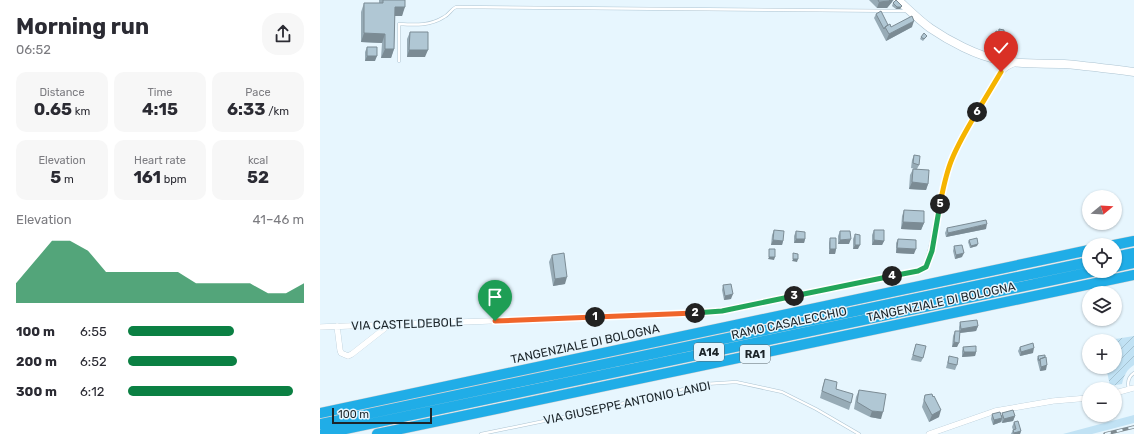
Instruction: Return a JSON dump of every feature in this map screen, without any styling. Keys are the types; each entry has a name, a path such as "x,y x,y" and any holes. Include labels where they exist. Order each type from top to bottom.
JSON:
{"highway":[{"path":"1122,243 1134,241"},
{"name":"TANGENZIALE DI BOLOGNA","path":"320,413 1082,251"},
{"path":"1122,256 1134,253"},
{"name":"RAMO CASALECCHIO","path":"320,424 1082,263"},
{"path":"1122,266 1134,263"},
{"name":"RAMO CASALECCHIO","path":"322,434 1082,274"},
{"name":"TANGENZIALE DI BOLOGNA","path":"377,434 1134,274"}],"street":[{"path":"898,0 930,27 950,40 975,52 995,59 1015,63 1063,64 1134,72"},
{"path":"995,59 1000,65 1001,72"},
{"name":"VIA CASTELDEBOLE","path":"320,327 708,313 918,271 926,267 932,251 946,178 952,159 1001,72 1015,63"},
{"path":"337,326 340,350 348,356 389,325"},
{"path":"1122,391 1132,389"},
{"path":"929,434 995,411 1053,401 1082,399"}],"lane":[{"path":"399,61 399,24 425,25 445,17 456,6 910,11"},
{"path":"1132,389 1128,381 1134,373"},
{"name":"VIA GIUSEPPE ANTONIO LANDI","path":"480,434 578,414 705,384 736,382 782,392 822,412 859,434"}],"shaded area":[{"path":"1134,336 1134,365 1126,373 1122,384 1122,382 1109,382 1107,374 1122,374 1122,338"},
{"path":"1134,415 1134,423 1092,434 1063,434 1108,422 1122,422 1122,418"}],"building":[{"path":"383,0 405,0 405,7 395,7 394,49 385,49 385,34 364,33 364,3 383,3"},
{"path":"878,0 890,0 879,2"},
{"path":"896,0 902,6 901,7 897,7 893,3"},
{"path":"881,11 888,25 884,29 876,14"},
{"path":"912,16 914,21 889,34 885,27 890,24 891,27"},
{"path":"999,29 1004,30 1004,33 999,32"},
{"path":"996,31 1004,34 1001,46 992,43"},
{"path":"410,32 428,32 428,50 409,50"},
{"path":"924,33 927,36 924,39 921,37"},
{"path":"367,47 377,47 377,56 367,56"},
{"path":"914,155 920,156 919,165 913,163"},
{"path":"913,169 929,170 928,184 912,182"},
{"path":"904,210 924,211 924,223 903,222"},
{"path":"986,220 987,224 948,233 947,228"},
{"path":"774,230 784,231 783,241 773,240"},
{"path":"874,230 884,230 884,241 874,240"},
{"path":"796,231 805,232 805,239 796,239"},
{"path":"840,231 850,231 851,239 840,240"},
{"path":"855,234 860,235 860,245 855,245"},
{"path":"830,238 836,238 836,249 830,249"},
{"path":"977,238 978,244 971,246 969,240"},
{"path":"898,239 916,240 916,249 897,248"},
{"path":"962,245 964,253 956,255 954,246"},
{"path":"769,249 775,249 775,257 769,257"},
{"path":"564,253 567,277 555,279 552,255"},
{"path":"793,253 798,254 798,259 793,259"},
{"path":"731,284 733,294 725,296 723,285"},
{"path":"977,320 978,326 961,329 960,322"},
{"path":"955,331 960,331 959,343 954,342"},
{"path":"1033,343 1034,348 1021,352 1020,347"},
{"path":"916,344 926,346 923,358 913,355"},
{"path":"976,346 976,352 964,352 963,347"},
{"path":"1045,355 1045,357 1039,361 1038,356"},
{"path":"949,356 958,358 957,365 948,363"},
{"path":"1046,357 1047,365 1041,367 1040,359"},
{"path":"825,379 837,382 836,389 853,394 851,403 822,391"},
{"path":"859,390 886,394 883,412 872,411 857,402"},
{"path":"932,394 941,410 932,415 924,400 925,395"},
{"path":"1013,410 1015,416 1004,419 1002,413"},
{"path":"1000,412 1002,418 994,420 992,414"},
{"path":"1018,421 1021,431 1014,433 1013,430 1016,429 1014,422"}],"railway":[{"path":"1105,434 1134,427"}],"route":[{"path":"495,321 708,313 918,271 926,267 932,251 946,178 952,159 1001,72"}]}
